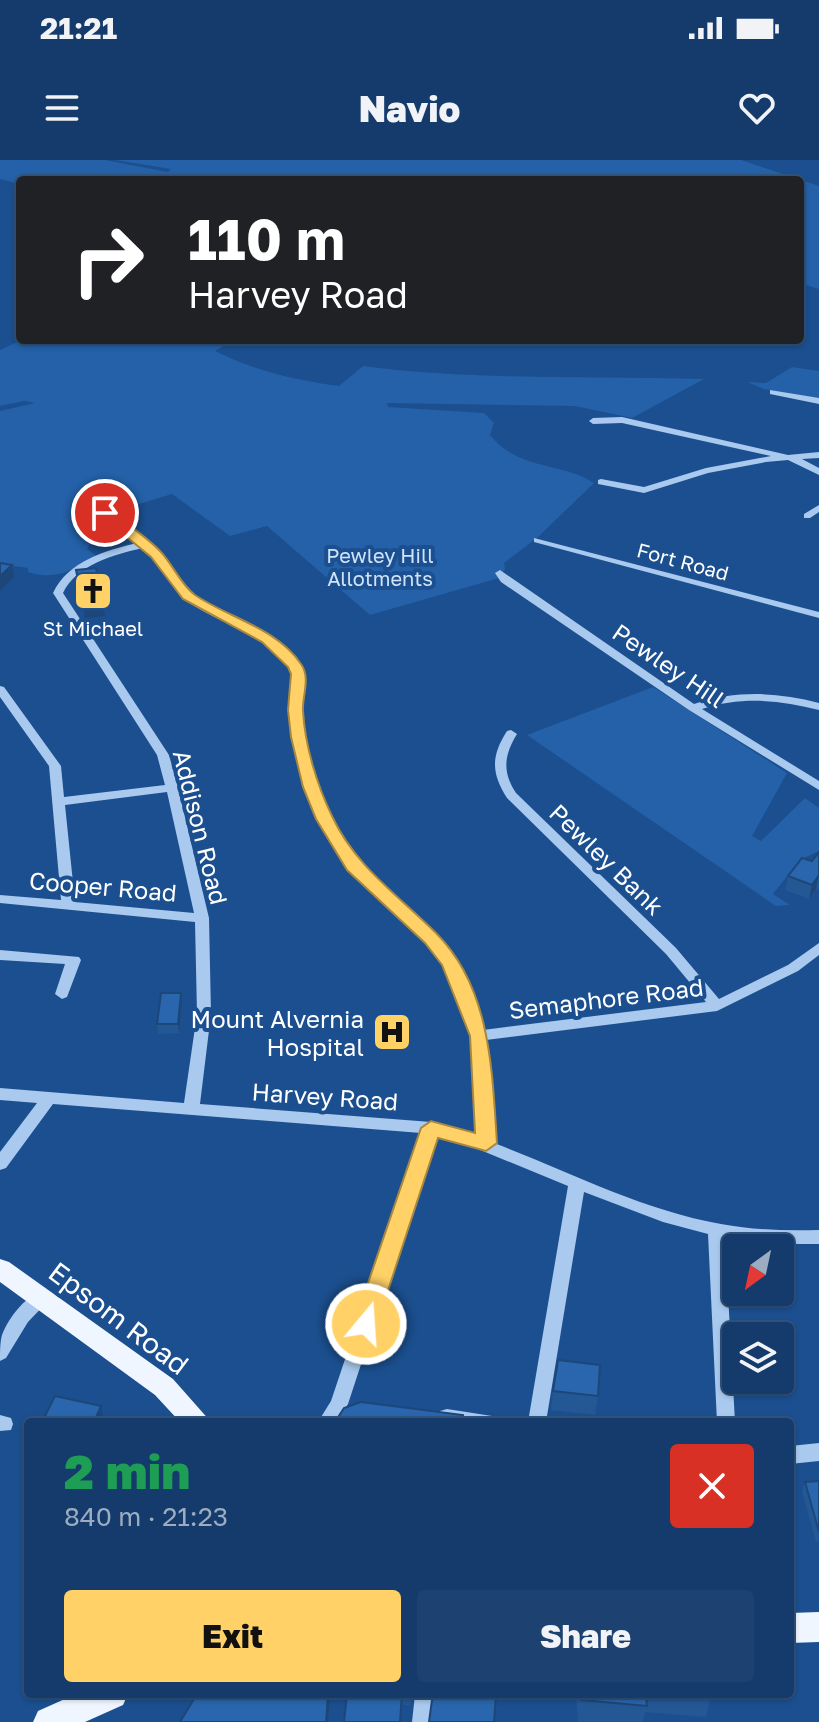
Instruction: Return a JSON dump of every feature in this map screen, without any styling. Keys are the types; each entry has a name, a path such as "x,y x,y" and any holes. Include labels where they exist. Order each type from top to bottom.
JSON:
{"main road":[{"name":"Epsom Road","path":"0,1269 164,1387 193,1418"},
{"path":"794,1628 819,1627"},
{"path":"49,1722 103,1698"}],"street":[{"path":"773,392 819,401"},
{"path":"593,421 622,420 796,459 819,472"},
{"path":"601,482 644,490 706,471 766,459 819,455"},
{"path":"807,516 819,508"},
{"path":"105,513 146,544 188,596 267,639 295,665 299,674 295,710 299,737 311,787 324,819 353,867 432,939 451,963 480,1036 486,1143"},
{"name":"Fort Road","path":"537,540 819,615"},
{"name":"Addison Road","path":"146,544 115,551 89,565 64,580 58,593 163,755 172,788 202,918 204,1014 191,1110"},
{"name":"Pewley Hill","path":"500,573 505,580 693,708 819,786"},
{"path":"0,689 55,766 68,904"},
{"path":"693,708 743,695 787,697 819,707"},
{"name":"Pewley Bank","path":"511,734 498,764 498,772 511,795 671,951 717,1006"},
{"path":"58,802 172,788"},
{"name":"Cooper Road","path":"0,900 202,918"},
{"name":"Semaphore Road","path":"480,1036 717,1006 784,973 819,948"},
{"path":"0,955 74,960 62,994"},
{"name":"Harvey Road","path":"0,1094 431,1128 486,1143 657,1215 716,1231 793,1239 819,1237"},
{"path":"0,1164 48,1099"},
{"path":"331,1418 346,1405 431,1128"},
{"path":"538,1418 577,1183"},
{"path":"716,1231 726,1418"},
{"path":"0,1353 22,1317 41,1299"},
{"path":"427,1415 452,1418"},
{"path":"794,1455 819,1452"},
{"path":"423,1722 426,1698"}],"green space":[{"path":"0,160 105,160 168,172 171,169 115,160 741,160 789,176 16,176 16,183 0,179"},
{"path":"804,181 819,186 819,289 804,284"},
{"name":"Pewley Hill Allotments","path":"16,343 226,344 215,351 276,374 339,386 363,366 491,376 704,379 632,418 575,406 387,403 388,407 484,413 494,423 490,435 514,455 582,476 594,483 538,537 504,563 505,569 499,578 370,615 267,526 230,536 172,494 80,522 103,539 90,544 87,549 96,556 72,570 47,575 28,572 28,568 0,564 0,411 35,403 24,401 0,406 0,350"},
{"path":"792,367 819,371 819,399 764,389 747,382 766,383"},
{"path":"653,687 787,773 752,836 761,841 805,798 819,808 819,851 800,860 773,894 790,905 776,906 527,735"}],"building":[{"path":"0,563 12,565 0,576"},
{"path":"96,568 103,603 83,605 76,570"},
{"path":"819,852 819,875 812,885 788,876 802,858 812,861"},
{"path":"161,993 181,993 178,1024 157,1024"},
{"path":"558,1360 600,1365 598,1396 553,1391"},
{"path":"55,1396 101,1406 96,1418 44,1418"},
{"path":"361,1402 463,1415 462,1418 338,1418 344,1408"},
{"path":"819,1481 819,1532 805,1482"},
{"path":"195,1698 328,1698 326,1722 180,1722"},
{"path":"347,1698 402,1698 400,1722 344,1722"},
{"path":"496,1698 494,1722 429,1722 432,1700"},
{"path":"646,1698 647,1706 582,1700"}],"place":[{"name":"St Michael","path":"93,591"},
{"name":"Mount Alvernia Hospital","path":"392,1032"}],"route":[{"path":"105,513 146,544 194,601 267,639 295,665 299,674 295,710 299,737 311,787 324,819 353,867 432,939 451,963 480,1036 486,1143 431,1128 366,1324"}]}
